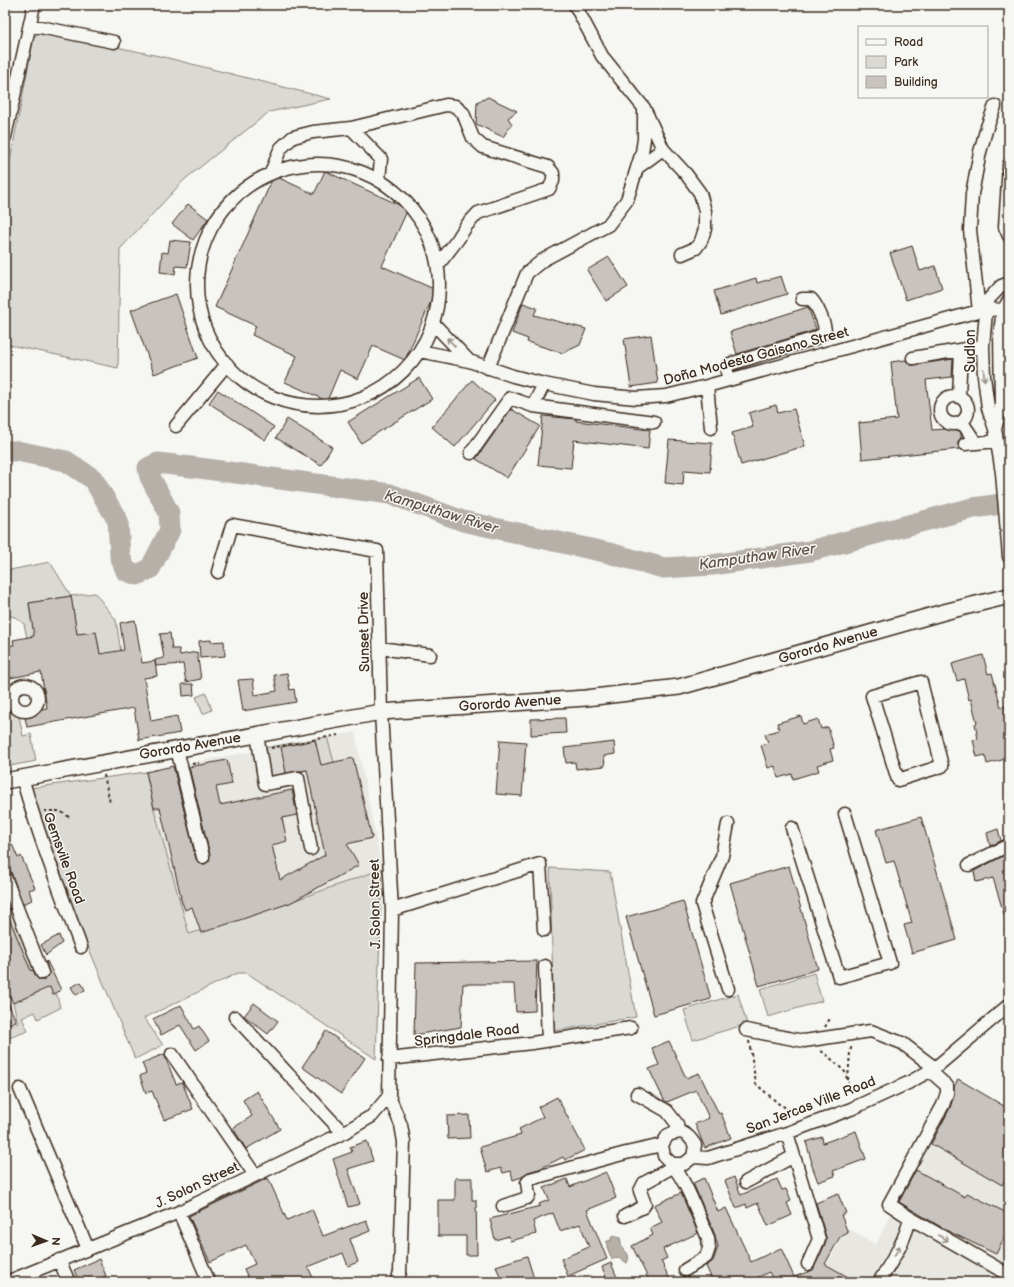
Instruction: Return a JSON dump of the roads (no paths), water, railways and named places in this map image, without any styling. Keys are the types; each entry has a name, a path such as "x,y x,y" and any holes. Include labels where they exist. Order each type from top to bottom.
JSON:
{"main road":[{"name":"Gorordo Avenue","path":"5,781 381,712 586,698 678,687 944,612 1009,596"}],"street":[{"path":"5,137 34,5"},
{"path":"575,5 602,56 644,108 664,149 700,193 705,211 705,229 701,241 696,248 682,254"},
{"path":"30,25 114,42"},
{"path":"271,173 278,152 293,137 313,132 351,128 446,105 455,106 463,113 473,138 483,147 548,167 554,173 553,182 549,189 492,207 478,213 466,226 438,265"},
{"path":"982,310 970,230 972,194 980,152 995,106"},
{"path":"488,368 528,273 543,260 608,226 627,200 642,152 644,139 644,108"},
{"path":"351,128 381,160 379,180"},
{"path":"637,168 664,149"},
{"path":"328,164 356,170 379,180 395,191 415,212 429,237 438,265 439,294 433,323 420,351 401,374 378,391 351,402 322,407 293,404 266,395 241,379 226,364 214,346 202,319 198,290 200,260 209,233 225,208 246,188 271,173 299,165 328,164"},
{"path":"1009,165 1005,227 1009,236"},
{"name":"Sudlon","path":"1009,283 1002,286 987,301 982,310 984,376 988,408 995,429 1002,473 1009,557"},
{"path":"729,380 726,368 730,364 821,336 825,327 816,304 810,299 802,299"},
{"name":"Sudlon","path":"995,429 1001,408 1000,332 1006,305"},
{"name":"Doña Modesta Gaisano Street","path":"420,351 469,361 544,384 594,394 636,398 666,396 982,310 1006,305"},
{"name":"Doña Modesta Gaisano Street","path":"433,323 469,361"},
{"path":"824,332 838,350"},
{"path":"913,358 983,346"},
{"path":"959,396 961,350"},
{"path":"176,426 226,364"},
{"path":"533,406 544,384"},
{"path":"707,386 711,428"},
{"path":"951,395 959,396 967,403 968,414 962,422 954,425 946,423 940,416 939,407 943,400 951,395"},
{"path":"471,452 510,398 533,406 654,422"},
{"path":"962,422 971,443 997,441"},
{"name":"Sunset Drive","path":"218,572 232,525 377,551 381,712"},
{"path":"380,648 430,655"},
{"path":"921,682 942,766 898,780 872,696 921,682"},
{"name":"J. Solon Street","path":"381,712 392,910 389,1096 401,1125 404,1142 400,1272 397,1282"},
{"path":"257,734 266,784 298,778 311,849"},
{"path":"176,749 203,857"},
{"name":"Gemsvile Road","path":"22,777 31,811 53,875 81,947"},
{"path":"792,828 839,977 890,963 845,814"},
{"path":"728,824 722,856 702,904 728,989"},
{"path":"969,866 1009,845"},
{"path":"392,910 540,864 544,930"},
{"path":"5,877 42,973"},
{"path":"545,966 548,1040"},
{"name":"San Jercas Ville Road","path":"692,1157 708,1158 787,1133 851,1109 908,1083 932,1070 1009,1005"},
{"path":"235,1017 343,1133"},
{"name":"Springdale Road","path":"389,1059 548,1040 631,1028"},
{"path":"746,1030 804,1041 871,1031 902,1043 932,1070 947,1086 947,1093 943,1105 889,1204 910,1218 1009,1275"},
{"path":"172,1054 256,1175"},
{"path":"20,1089 88,1249"},
{"path":"637,1094 667,1111 677,1124 678,1132"},
{"name":"J. Solon Street","path":"7,1282 179,1212 343,1133 372,1116 389,1096"},
{"path":"672,1164 684,1164 692,1157 695,1146 689,1136 678,1132 668,1135 662,1145 664,1156 680,1175 708,1238 709,1248 706,1257 685,1270"},
{"path":"787,1133 819,1239 808,1264"},
{"path":"503,1206 527,1198 529,1194 527,1183 530,1178 662,1145"},
{"path":"746,1182 794,1156"},
{"path":"625,1216 645,1204 640,1191 644,1183 669,1169 672,1164"},
{"path":"179,1212 209,1282"},
{"path":"879,1282 901,1244 908,1228 910,1218"},
{"path":"59,1260 69,1282"}],"waterway":[{"name":"Kamputhaw River","path":"5,451 17,451 66,461 93,479 118,521 120,556 126,571 137,575 150,569 170,530 169,513 150,477 148,468 158,463 390,494 463,521 609,553 664,568 712,565 810,551 973,508 1009,503"}]}
